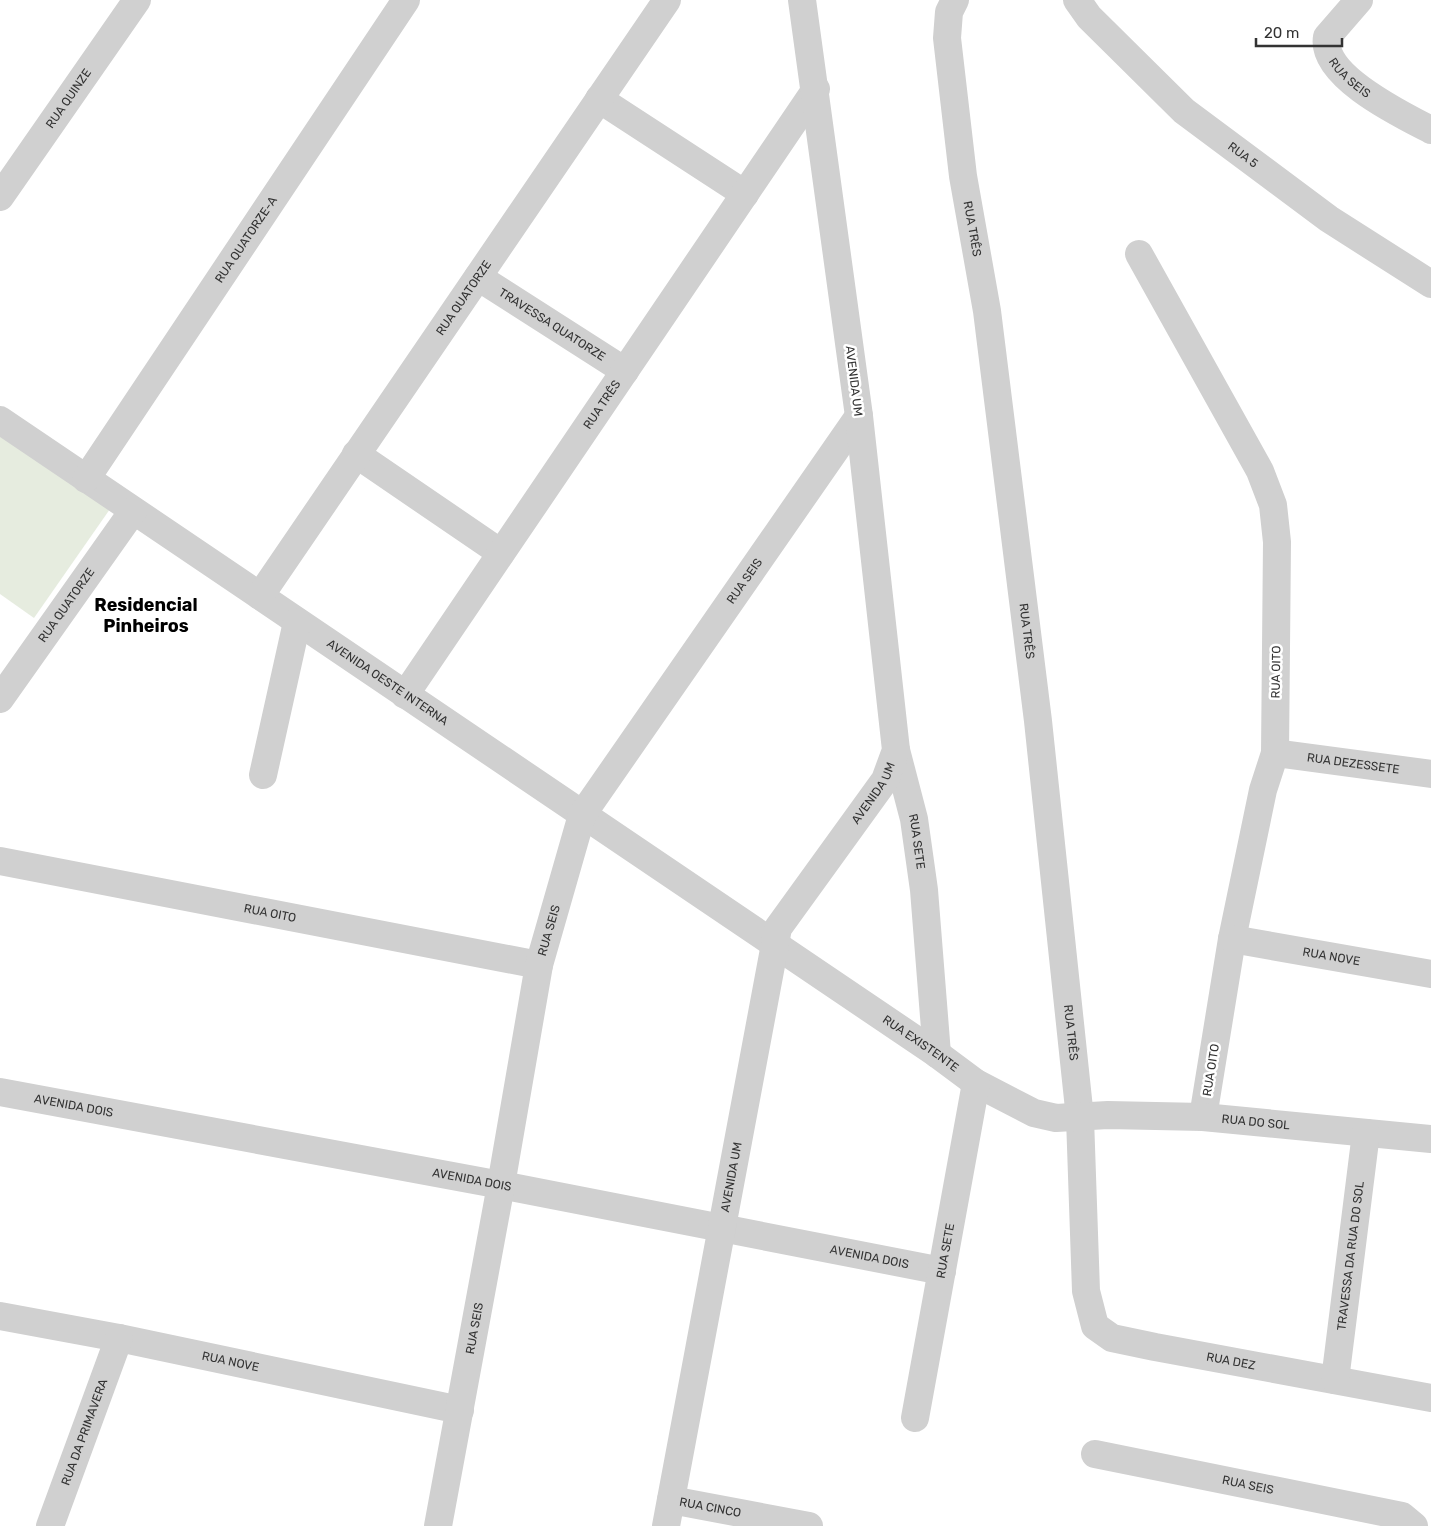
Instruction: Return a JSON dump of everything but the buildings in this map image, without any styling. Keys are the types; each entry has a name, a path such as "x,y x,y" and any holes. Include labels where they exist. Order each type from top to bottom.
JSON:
{"street":[{"name":"RUA QUINZE","path":"0,197 137,0"},
{"name":"RUA QUATORZE-A","path":"86,479 406,0"},
{"name":"RUA QUATORZE","path":"260,596 668,0"},
{"name":"AVENIDA UM","path":"668,1513 722,1229 773,944 778,928 788,910 885,780 896,750 858,416 816,89 802,0"},
{"name":"RUA TRÊS","path":"955,0 950,12 947,38 963,176 987,311 1038,721 1080,1118 1085,1266"},
{"name":"RUA 5","path":"1077,0 1089,18 1184,111 1329,219 1431,284"},
{"name":"RUA SEIS","path":"1359,0 1327,38 1328,54 1348,78 1364,93 1431,130"},
{"name":"RUA TRÊS","path":"405,695 816,89"},
{"path":"599,99 745,194"},
{"name":"RUA OITO","path":"1138,254 1260,471 1273,505 1277,542 1275,753 1263,790 1232,939 1203,1117"},
{"name":"TRAVESSA QUATORZE","path":"478,277 625,371"},
{"name":"RUA SEIS","path":"438,1526 501,1185 539,965 582,815 858,416"},
{"name":"AVENIDA OESTE INTERNA","path":"0,420 773,944"},
{"path":"356,454 501,554"},
{"name":"RUA QUATORZE","path":"0,699 133,511"},
{"path":"262,775 297,622"},
{"name":"RUA SETE","path":"896,750 914,819 924,890 937,1054"},
{"name":"RUA DEZESSETE","path":"1275,753 1431,774"},
{"name":"RUA OITO","path":"0,861 539,965"},
{"name":"RUA NOVE","path":"1232,939 1431,974"},
{"name":"RUA EXISTENTE","path":"773,944 937,1054 976,1083 1034,1113 1056,1118 1080,1118"},
{"name":"RUA SETE","path":"915,1418 976,1083"},
{"name":"AVENIDA DOIS","path":"0,1092 501,1185 942,1271"},
{"name":"RUA DO SOL","path":"1080,1118 1108,1115 1203,1117 1431,1139"},
{"name":"TRAVESSA DA RUA DO SOL","path":"1335,1380 1366,1133"},
{"name":"RUA DEZ","path":"1085,1266 1086,1291 1095,1326 1112,1338 1431,1398"},
{"name":"RUA NOVE","path":"0,1316 119,1338 460,1410"},
{"name":"RUA DA PRIMAVERA","path":"50,1526 119,1338"},
{"name":"RUA SEIS","path":"1095,1454 1408,1521"},
{"name":"RUA CINCO","path":"668,1513 809,1526"}],"shaded area":[{"path":"0,433 110,509 34,618 0,594"}],"district":[{"name":"Residencial Pinheiros","path":"146,615"}]}
